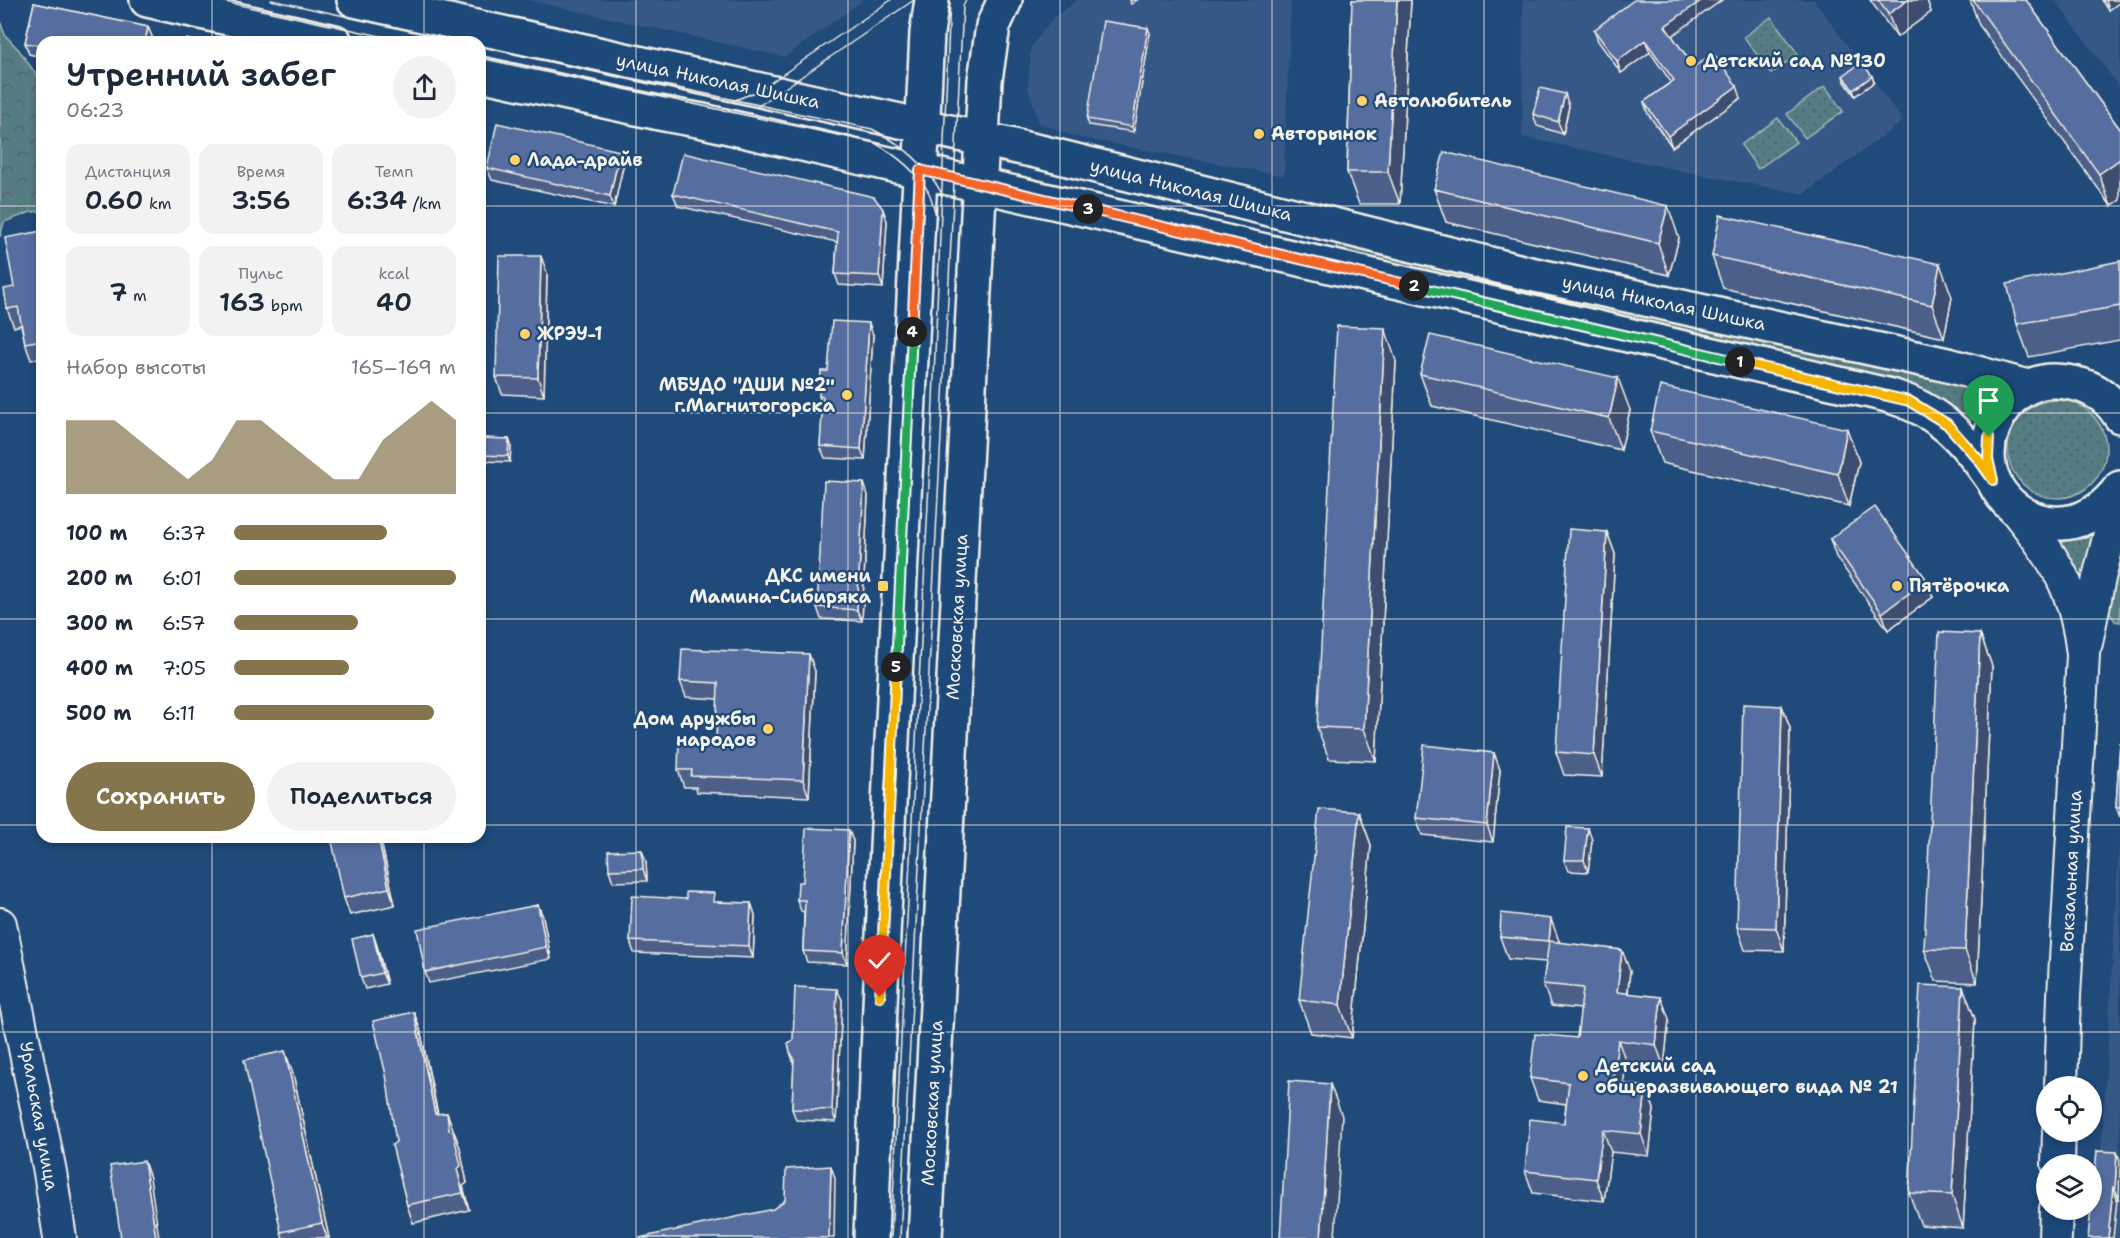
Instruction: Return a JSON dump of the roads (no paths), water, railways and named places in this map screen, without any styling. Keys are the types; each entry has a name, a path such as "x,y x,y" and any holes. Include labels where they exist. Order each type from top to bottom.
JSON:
{"main road":[{"path":"147,0 308,36"},
{"name":"улица Николая Шишка","path":"354,0 982,139 1526,273 1948,365 2027,387"},
{"path":"872,1238 880,997 922,126 927,33 932,0"},
{"name":"Московская улица","path":"925,1238 982,139 993,26 1005,0"},
{"path":"486,75 920,170 1909,401 1947,424 1978,459 2002,495 2014,508 2032,518 2052,523 2073,522 2093,515 2109,502 2120,488"},
{"path":"1993,480 1988,459 1989,437 1997,416 2011,399 2027,387 2051,381 2081,384 2110,382 2120,377"},
{"path":"2081,384 2100,393 2115,407 2120,416"}],"street":[{"name":"Вокзальная улица","path":"2083,656 2120,493"},
{"name":"Вокзальная улица","path":"2014,508 2047,550 2064,579 2080,629 2083,656 2062,1076"},
{"name":"Уральская улица","path":"0,924 37,1105 60,1238"},
{"path":"2055,1238 2056,1220"}],"tram line":[{"path":"217,0 380,36"},
{"path":"271,0 436,36"},
{"path":"733,101 760,90 891,0"},
{"path":"757,107 914,0"},
{"path":"891,1238 932,424 950,0"},
{"path":"900,1238 963,6 966,0"},
{"path":"486,47 872,129 912,155 928,172 941,192"},
{"path":"486,59 875,143 898,158 923,183 937,218"}],"place":[{"name":"Детский сад №130","path":"1691,61"},
{"name":"Автолюбитель","path":"1362,101"},
{"name":"Авторынок","path":"1259,134"},
{"name":"Лада-драйв","path":"515,160"},
{"name":"ЖРЭУ-1","path":"525,334"},
{"name":"МБУДО \"ДШИ №2\" г.Магнитогорска","path":"847,395"},
{"name":"ДКС имени Мамина-Сибиряка","path":"883,586"},
{"name":"Пятёрочка","path":"1897,586"},
{"name":"Дом дружбы народов","path":"768,729"},
{"name":"Детский сад общеразвивающего вида № 21","path":"1583,1076"}]}
